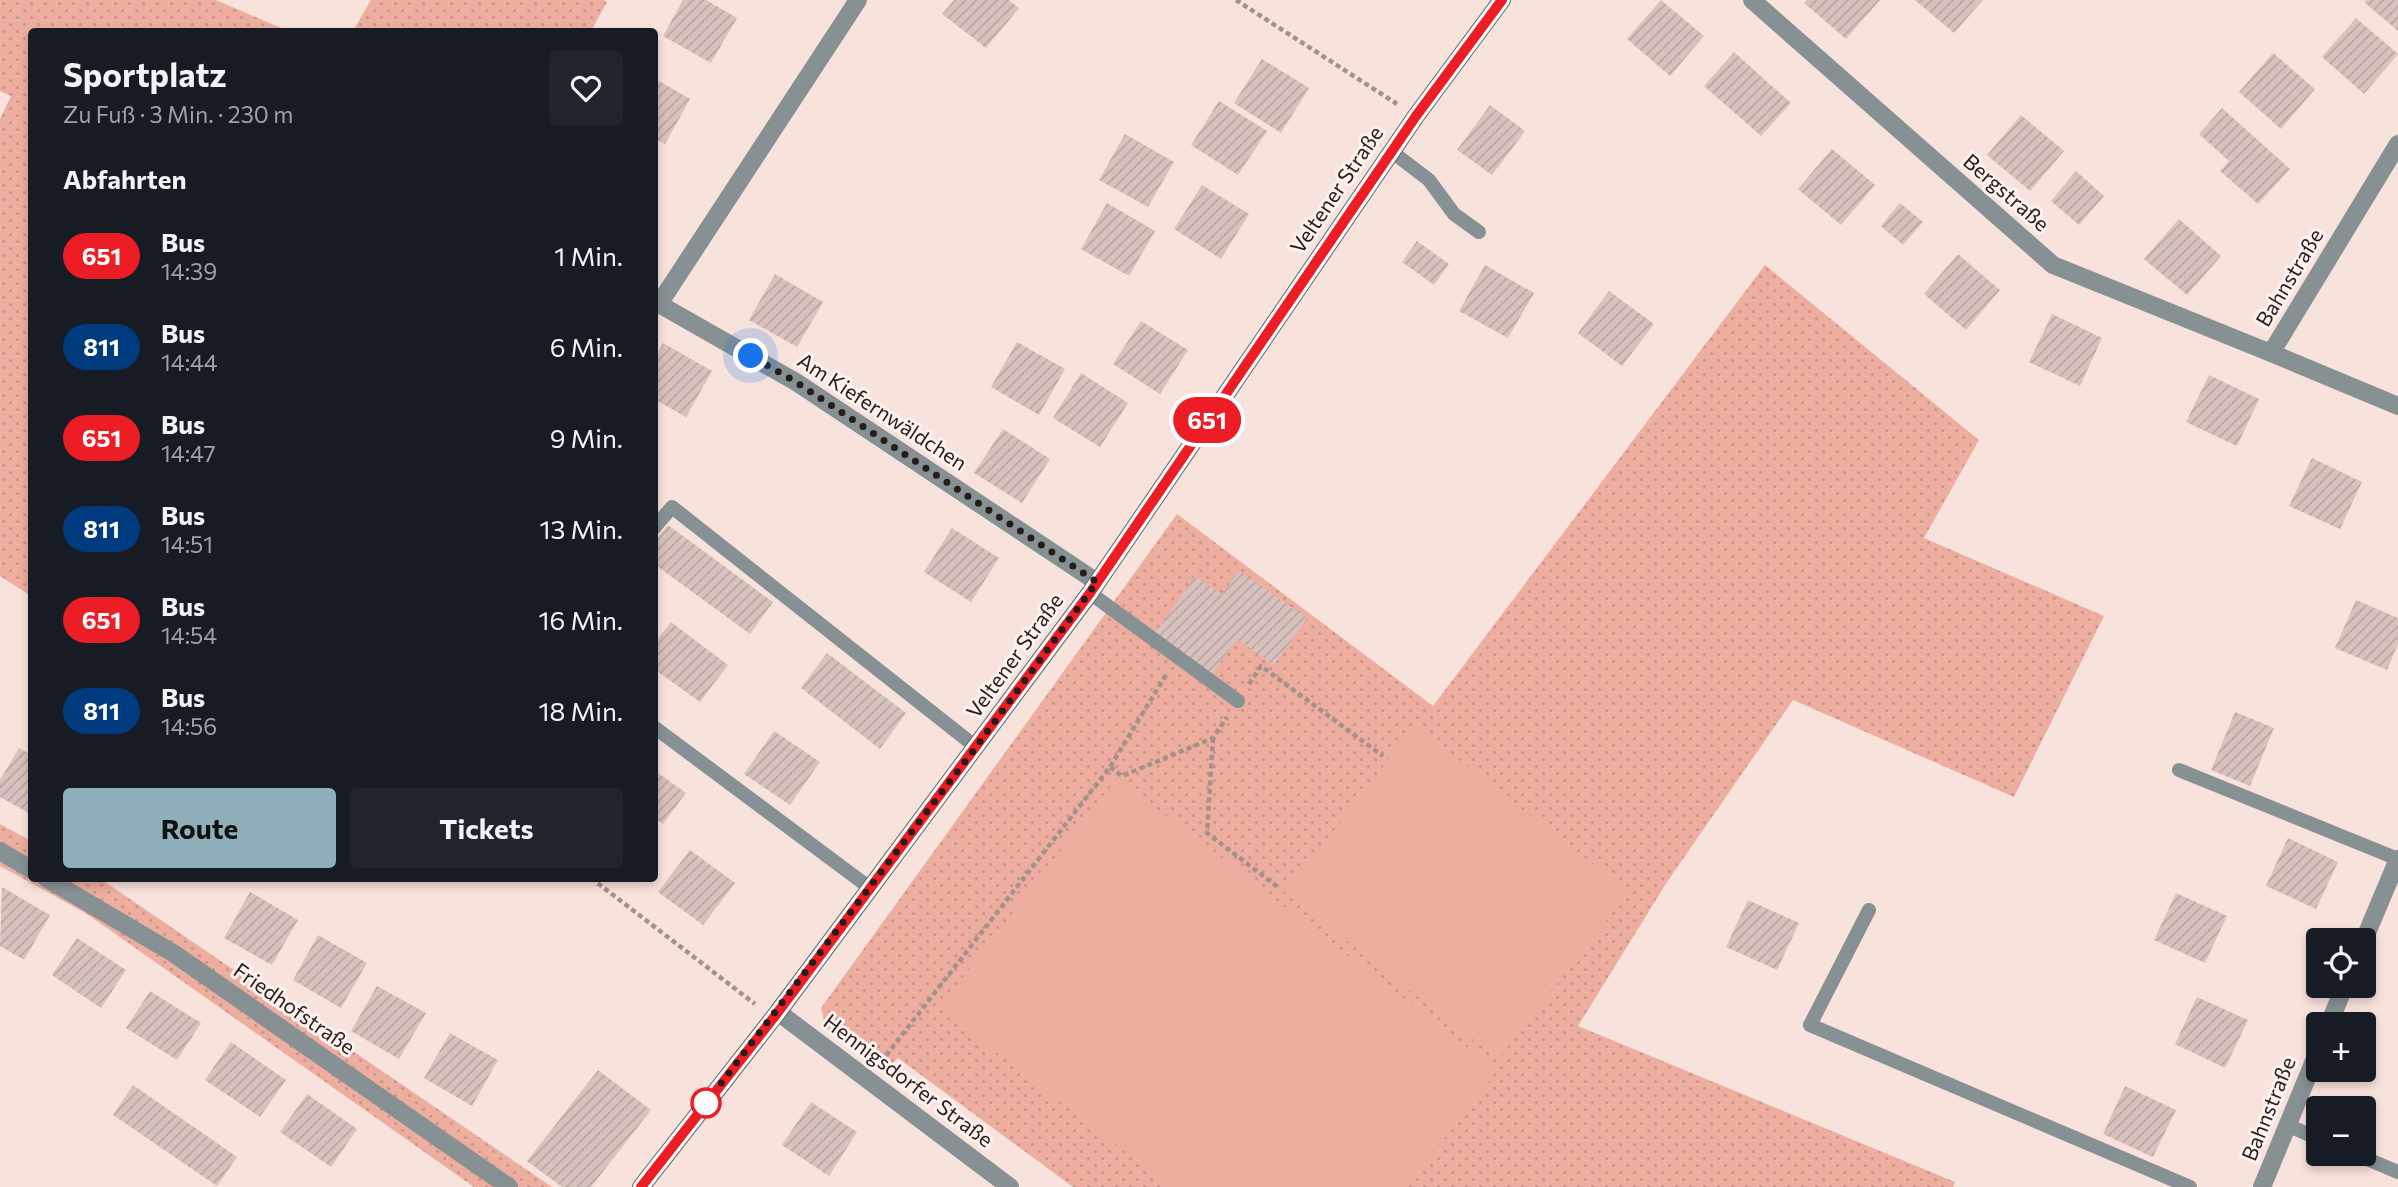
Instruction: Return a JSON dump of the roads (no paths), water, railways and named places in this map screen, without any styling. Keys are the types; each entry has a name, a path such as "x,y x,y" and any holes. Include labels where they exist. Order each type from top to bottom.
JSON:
{"main road":[{"name":"Veltener Straße","path":"641,1187 870,888 1093,587 1391,151 1502,0"}],"street":[{"name":"Am Kiefernwäldchen","path":"858,0 659,304 796,382 1093,587"},
{"name":"Bergstraße","path":"1752,0 2053,265 2271,353"},
{"name":"Bahnstraße","path":"2398,144 2271,353 2398,406"},
{"path":"0,851 28,868"},
{"path":"2369,928 2398,859"},
{"name":"Friedhofstraße","path":"54,882 173,953 509,1187"},
{"name":"Hennigsdorfer Straße","path":"775,1014 1010,1187"},
{"name":"Bahnstraße","path":"2262,1187 2306,1080"}],"lane":[{"path":"1391,151 1429,180 1454,214 1479,232"},
{"path":"658,523 672,507 976,747"},
{"path":"1093,587 1177,656 1238,701"},
{"path":"658,730 870,888"},
{"path":"2179,770 2398,859"},
{"path":"1869,911 1810,1025 2190,1187"},
{"path":"2287,1125 2306,1133"},
{"path":"2376,1163 2398,1172"}]}
